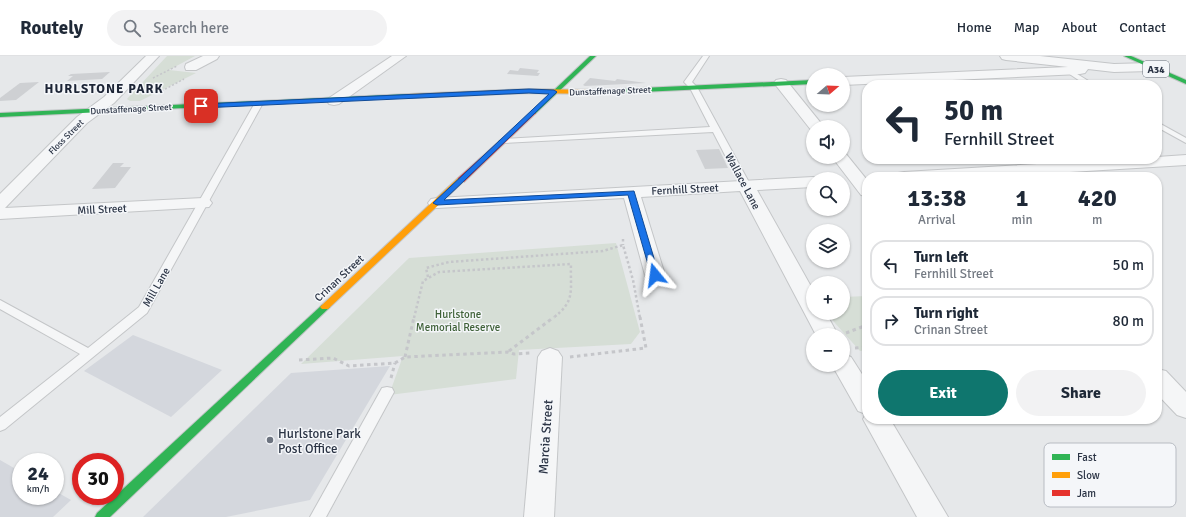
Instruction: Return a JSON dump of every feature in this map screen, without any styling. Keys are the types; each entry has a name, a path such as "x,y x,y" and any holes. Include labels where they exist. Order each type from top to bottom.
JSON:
{"main road":[{"name":"Crinan Street","path":"100,517 593,56"},
{"name":"A34","path":"1127,56 1186,82"},
{"name":"Dunstaffenage Street","path":"0,115 529,91 580,93 806,82"}],"street":[{"name":"Floss Street","path":"0,204 82,120 110,100 153,56"},
{"path":"191,67 212,56"},
{"path":"334,101 400,56"},
{"path":"1006,56 1080,70 1084,65 1114,68 1150,66"},
{"path":"1028,59 1044,66 1045,68 1041,72"},
{"path":"865,80 1041,72 1070,68"},
{"path":"850,81 862,80"},
{"path":"782,84 810,120"},
{"path":"1162,161 1186,160"},
{"path":"845,164 859,183"},
{"path":"987,172 1120,164"},
{"name":"Fernhill Street","path":"437,203 806,182"},
{"name":"Wallace Lane","path":"746,186 806,296"},
{"path":"631,192 655,275"},
{"name":"Mill Street","path":"0,214 203,203"},
{"name":"Marcia Street","path":"539,517 550,355"},
{"path":"848,372 862,395"},
{"path":"1162,383 1186,408"},
{"path":"879,424 933,517"}],"lane":[{"path":"693,87 688,82 706,56"},
{"path":"1070,68 1085,80"},
{"name":"Wallace Lane","path":"693,87 746,186"},
{"name":"Mill Lane","path":"0,425 143,310 259,103"},
{"path":"1162,127 1186,141"},
{"path":"503,140 716,129"},
{"path":"0,304 88,354"},
{"path":"318,517 387,392"}],"path":[{"path":"151,79 179,65 191,67"},
{"path":"153,95 185,79"},
{"path":"296,361 333,358 349,366 395,363 405,357 508,352 514,354 570,357 646,348 633,280 622,239"},
{"path":"428,277 426,268 449,262 603,251 623,245"},
{"path":"405,357 423,281 428,277 439,272 571,264 570,300 564,310 508,352"},
{"path":"850,332 862,327"}],"shaded area":[{"path":"133,335 222,370 171,417 84,371"},
{"path":"390,366 310,500 226,517 143,517 291,373"},
{"path":"0,460 12,467 12,505 64,505 64,496 71,500 53,517 0,517"}],"green space":[{"path":"167,56 195,56 169,70 196,73 140,101 130,101 127,99"},
{"name":"Hurlstone Memorial Reserve","path":"616,243 640,332 631,344 519,350 516,379 389,395 403,356 301,364 409,258"},
{"path":"862,296 862,351 860,351 850,340 850,328 839,328 832,320 850,320 850,297"}],"building":[{"path":"520,68 539,70 537,73 540,73 538,76 507,74 510,70 518,71"},
{"path":"110,72 102,79 67,81 73,76 68,76 71,74"},
{"path":"590,78 615,81 617,79 646,83 583,85"},
{"path":"39,82 16,100 0,101 0,98 20,83"},
{"path":"719,149 728,168 705,169 696,150"},
{"path":"113,163 124,163 120,167 131,167 115,188 92,189"}],"traffic: fast":[{"path":"533,113 593,56"},
{"path":"1127,56 1186,82"},
{"path":"599,92 806,82"},
{"path":"0,115 409,96"},
{"path":"101,517 325,307"}],"traffic: slow":[{"path":"409,96 529,91 599,92"},
{"path":"325,307 461,180"}],"traffic: jam":[{"path":"461,180 533,113"}],"place":[{"name":"Hurlstone Park Post Office","path":"270,440"}],"district":[{"name":"HURLSTONE PARK","path":"104,88"}],"route":[{"path":"201,106 529,91 554,92 437,203 631,192 655,275"}]}
